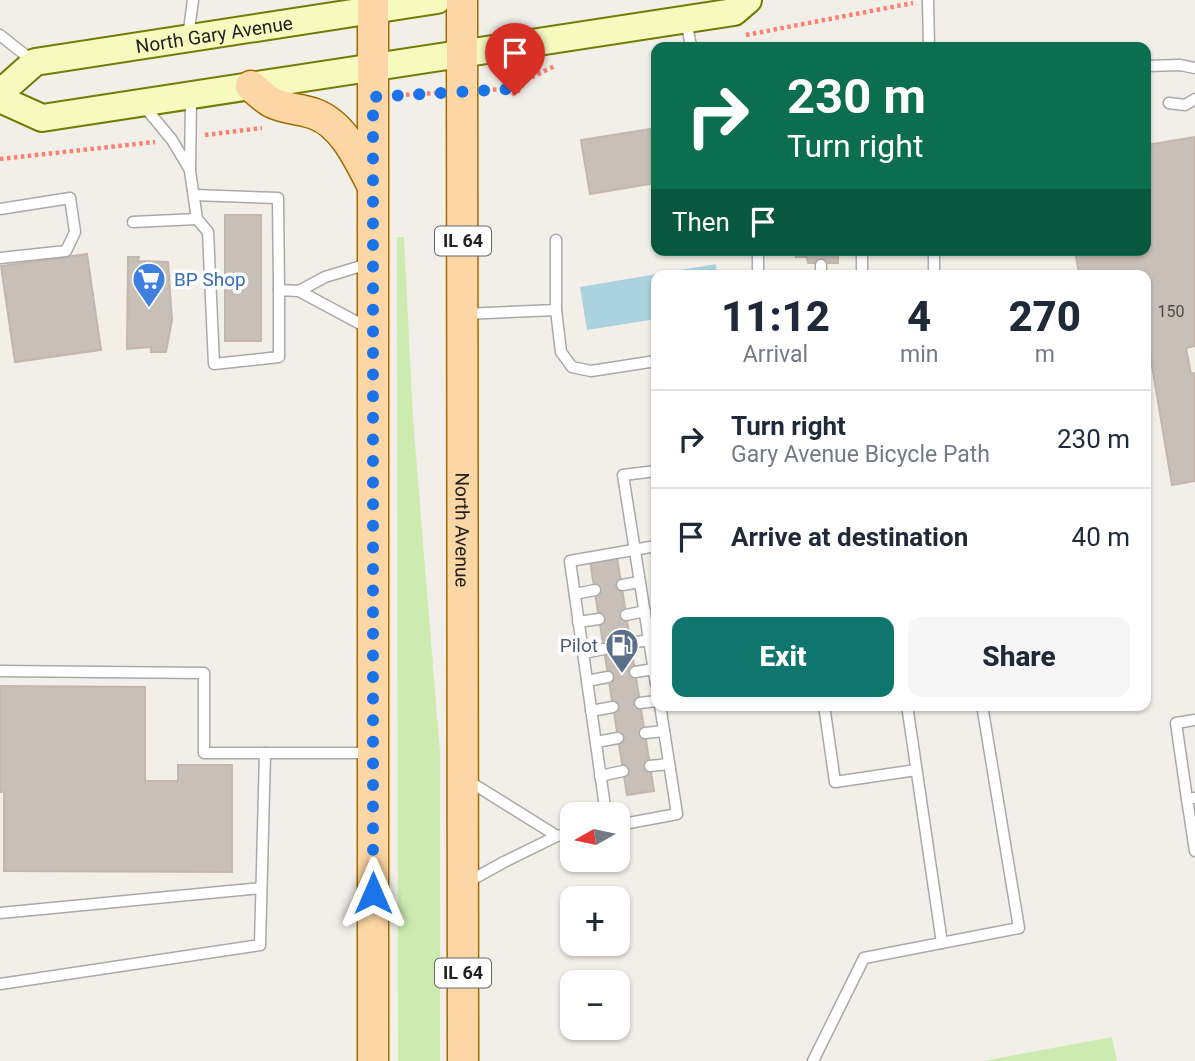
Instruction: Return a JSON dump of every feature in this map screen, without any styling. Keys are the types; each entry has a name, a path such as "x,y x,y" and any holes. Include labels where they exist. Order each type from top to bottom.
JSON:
{"main road":[{"name":"North Avenue","path":"462,0 463,1061"},
{"path":"373,5 373,1061"},
{"path":"251,86 272,103 317,115 327,121 340,132 373,186"}],"street":[{"name":"North Gary Avenue","path":"34,62 373,5 437,0"},
{"path":"0,99 42,118 251,86 373,83 461,54 734,12 748,0"},
{"path":"0,93 34,62"}],"lane":[{"path":"188,38 193,0"},
{"path":"928,0 929,42"},
{"path":"686,19 690,42"},
{"path":"0,35 34,62"},
{"path":"1151,66 1180,65 1195,68"},
{"path":"191,96 190,171 197,219 208,232 214,364 279,357 278,198 194,195"},
{"path":"1169,103 1185,105 1195,99"},
{"path":"142,104 172,140 190,171"},
{"path":"0,209 70,198 75,232 66,251 0,258"},
{"path":"133,222 197,219"},
{"path":"556,240 556,310 561,352 572,367 591,371 651,362"},
{"path":"299,291 325,277 374,261"},
{"path":"279,290 299,291 374,332"},
{"path":"463,314 556,310"},
{"path":"651,472 623,475 651,652"},
{"path":"604,802 570,561 651,547"},
{"path":"622,585 640,582"},
{"path":"575,594 595,590"},
{"path":"626,615 645,611"},
{"path":"578,622 599,619"},
{"path":"630,643 649,640"},
{"path":"584,653 604,649"},
{"path":"635,672 651,669"},
{"path":"0,671 204,673 204,753 372,753"},
{"path":"587,681 608,677"},
{"path":"640,703 651,702"},
{"path":"591,711 613,707"},
{"path":"630,823 677,814 661,711"},
{"path":"825,711 835,782 916,770"},
{"path":"908,711 942,943"},
{"path":"813,1061 864,958 1019,928 983,711"},
{"path":"1195,720 1176,723 1191,799 1195,850"},
{"path":"645,733 664,731"},
{"path":"596,742 618,738"},
{"path":"0,984 260,945 265,753"},
{"path":"650,766 669,764"},
{"path":"600,776 623,771"},
{"path":"463,778 557,836"},
{"path":"463,886 504,862 560,835"},
{"path":"0,913 261,888"}],"path":[{"path":"734,37 915,3"},
{"path":"373,83 461,91 509,89 515,95 526,80 564,64"},
{"path":"0,159 162,141"}],"green space":[{"path":"397,237 404,237 413,418 440,753 440,1061 398,1061"},
{"path":"1112,1037 1117,1061 983,1061"}],"water":[{"path":"716,264 717,270 681,270"},
{"path":"651,275 651,320 587,330 580,287"}],"building":[{"path":"651,129 651,184 590,194 581,140"},
{"path":"1195,137 1195,346 1186,348 1191,374 1195,373 1195,481 1172,485 1151,360 1151,270 1078,270 1076,256 1151,256 1151,144"},
{"path":"225,215 261,215 261,341 225,341"},
{"path":"87,254 101,350 15,362 1,266"},
{"path":"838,256 838,263 808,263 807,257 796,257"},
{"name":"BP Shop","path":"128,257 139,257 138,261 168,262 172,320 166,352 151,352 151,347 127,349"},
{"name":"Pilot","path":"617,557 654,791 627,795 590,561"},
{"path":"0,686 145,687 145,781 178,781 178,765 232,765 232,872 4,871 4,792 0,792"}],"place":[{"name":"BP Shop","path":"149,309"},
{"name":"Pilot","path":"622,675"}],"route":[{"path":"373,893 373,97 509,89 515,95"}]}
